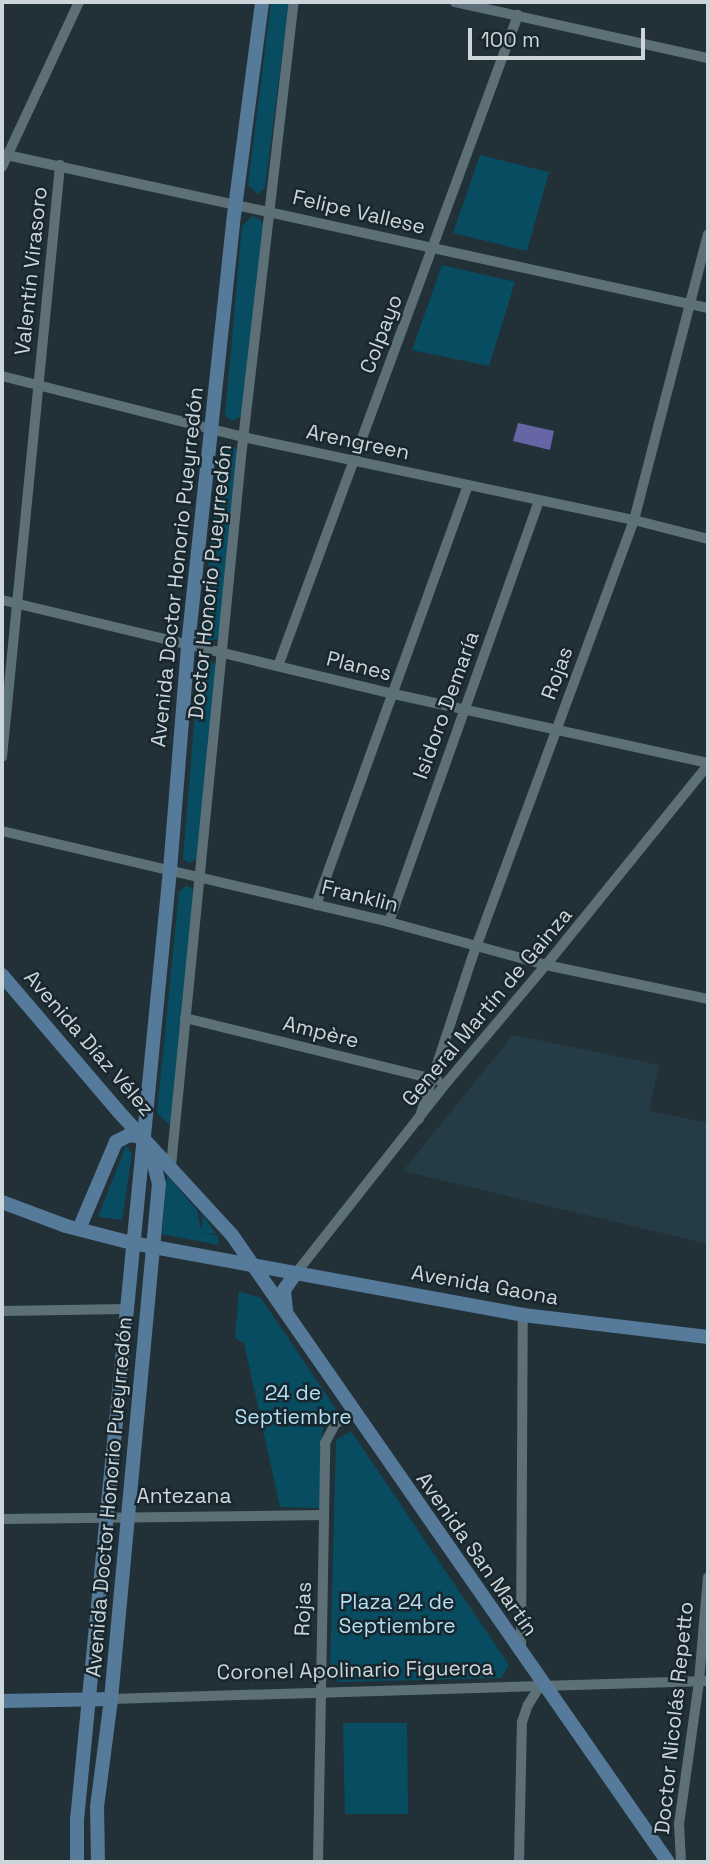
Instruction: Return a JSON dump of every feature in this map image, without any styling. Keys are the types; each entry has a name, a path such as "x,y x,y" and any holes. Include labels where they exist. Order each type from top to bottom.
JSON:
{"main road":[{"name":"Avenida Doctor Honorio Pueyrredón","path":"77,1862 76,1820 170,870 188,645 236,203 262,2"},
{"name":"Avenida Díaz Vélez","path":"2,975 144,1138"},
{"path":"79,1230 116,1142 130,1135 144,1138 172,1166 255,1267"},
{"name":"Avenida Doctor Honorio Pueyrredón","path":"98,1862 97,1807 111,1699 159,1184 156,1163 144,1138"},
{"name":"Avenida Gaona","path":"2,1202 79,1230 255,1267 523,1315 708,1337"},
{"name":"Avenida San Martín","path":"255,1267 541,1684 668,1862"},
{"path":"287,1315 283,1294 296,1273"},
{"name":"Coronel Apolinario Figueroa","path":"2,1701 111,1699"}],"street":[{"path":"2,167 5,155 79,2"},
{"name":"Doctor Honorio Pueyrredón","path":"172,1166 243,437 294,2"},
{"path":"455,2 708,58"},
{"name":"Colpayo","path":"278,666 518,15"},
{"name":"Felipe Vallese","path":"5,155 236,203 433,249 708,308"},
{"name":"Valentín Virasoro","path":"2,757 60,165"},
{"name":"Rojas","path":"419,1119 477,946 634,520 708,234"},
{"name":"Arengreen","path":"2,376 243,437 634,520 708,539"},
{"path":"316,905 468,486"},
{"name":"Isidoro Demaría","path":"389,922 538,501"},
{"name":"Planes","path":"2,600 394,694 708,764"},
{"name":"General Martín de Gainza","path":"296,1273 447,1082 547,965 708,764"},
{"name":"Franklin","path":"2,831 389,922 547,965 708,999"},
{"name":"Ampère","path":"185,1018 447,1082"},
{"path":"2,1311 125,1309"},
{"path":"521,1655 523,1315"},
{"name":"Rojas","path":"318,1862 324,1443 335,1424 354,1412"},
{"name":"Antezana","path":"2,1519 324,1515"},
{"name":"Doctor Nicolás Repetto","path":"681,1862 679,1824 704,1681 708,1577"},
{"name":"Coronel Apolinario Figueroa","path":"111,1699 320,1690 516,1688 541,1684 704,1681"},
{"path":"519,1862 522,1723 528,1704 541,1684"}],"shaded area":[{"path":"518,423 554,431 550,450 513,441"},
{"path":"513,1035 659,1065 649,1111 708,1123 708,1244 403,1171"}],"green space":[{"path":"271,2 289,2 265,187 258,194 248,185"},
{"path":"480,155 549,172 527,251 453,233"},
{"path":"253,216 262,221 263,228 242,416 232,421 225,416 242,226"},
{"path":"442,265 515,282 489,366 412,350"},
{"path":"230,443 238,450 219,639 208,641 202,633 220,449"},
{"path":"208,660 216,665 198,859 189,863 183,859 199,666"},
{"path":"187,885 194,891 172,1127 157,1113 179,892"},
{"path":"126,1145 132,1154 122,1220 98,1217"},
{"path":"167,1175 197,1210 201,1229 201,1212 216,1234 201,1232 218,1236 219,1245 162,1234"},
{"name":"24 de Septiembre","path":"239,1291 261,1298 338,1412 323,1426 319,1508 280,1507 244,1343 235,1338"},
{"name":"Plaza 24 de Septiembre","path":"351,1431 509,1665 501,1678 338,1682 330,1673 336,1440"},
{"path":"343,1723 407,1723 408,1814 345,1814"}]}
